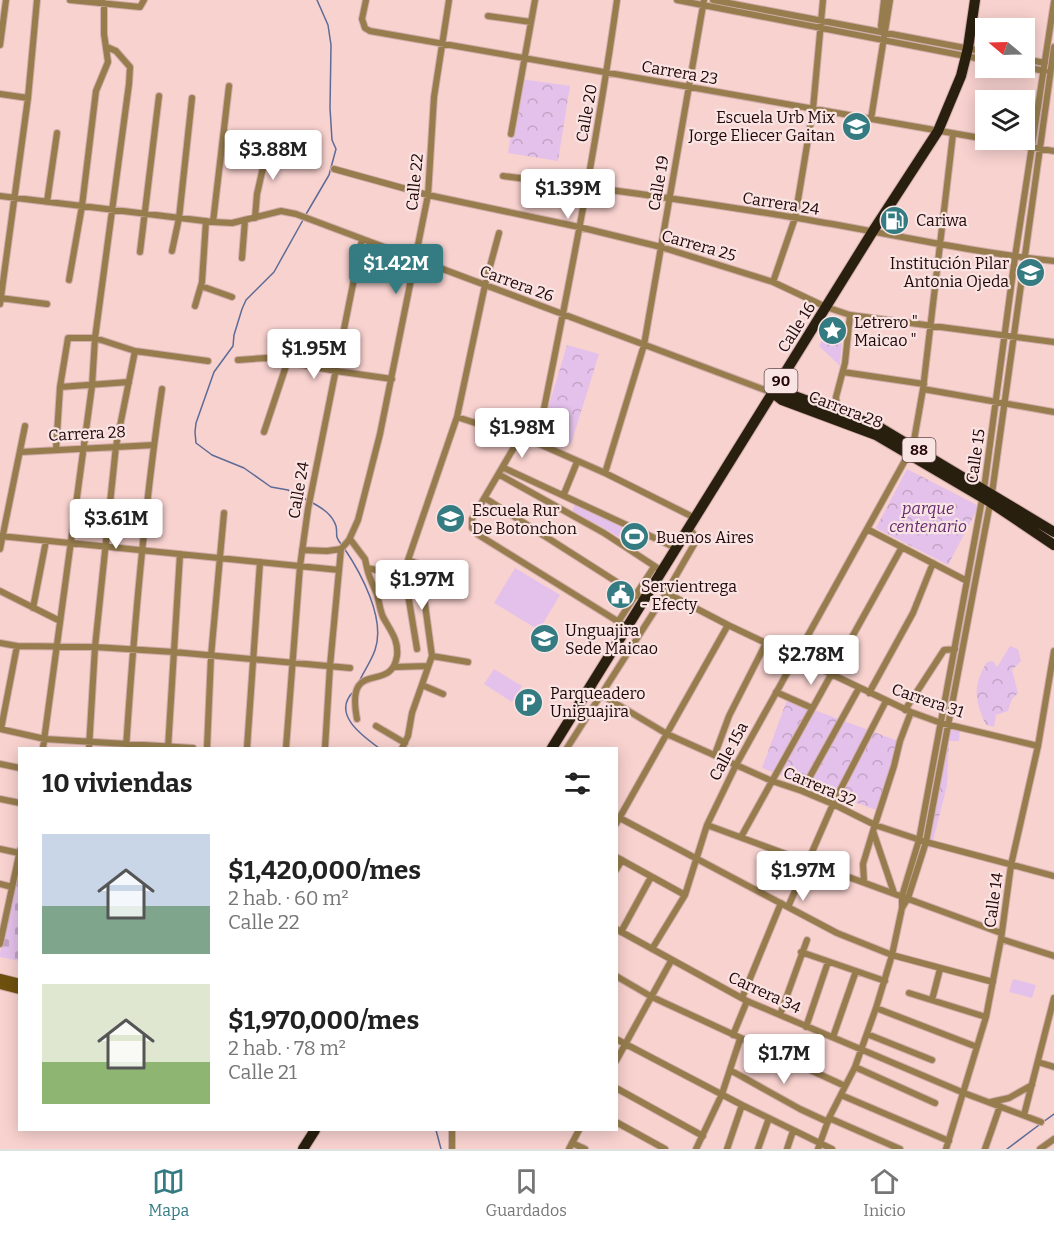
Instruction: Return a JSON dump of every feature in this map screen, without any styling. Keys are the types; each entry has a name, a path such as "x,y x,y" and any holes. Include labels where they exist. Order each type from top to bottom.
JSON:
{"highway":[{"name":"Calle 16","path":"553,747 590,688 623,625 641,597 653,586 658,569 676,548 692,523 873,231 938,131 955,94 967,52 975,0"},
{"name":"Carrera 28","path":"773,393 786,393 879,427 911,450 1054,532"},
{"name":"Carrera 28","path":"773,393 782,400 911,450"},
{"name":"Carrera 28","path":"987,495 1054,545"},
{"path":"303,1149 314,1131"}],"street":[{"path":"0,45 6,0"},
{"path":"0,304 28,98 37,0"},
{"path":"70,0 140,7 144,0"},
{"name":"Carrera 23","path":"366,0 362,19 364,28 370,32 975,137"},
{"name":"Calle 22","path":"341,549 350,539 358,520 392,379 428,195 434,97 449,0"},
{"path":"511,134 536,0"},
{"name":"Calle 20","path":"537,443 607,73 616,0"},
{"path":"677,0 703,2 975,52"},
{"path":"713,0 820,24"},
{"path":"773,282 795,218 813,109 823,0"},
{"path":"883,36 881,26 884,0"},
{"path":"871,119 890,0"},
{"name":"Calle 19","path":"605,473 644,345 703,2"},
{"name":"Calle 15","path":"1035,124 1054,2"},
{"path":"69,280 82,206 96,91 108,62 104,34 104,3"},
{"path":"488,16 531,22"},
{"path":"49,747 47,740 56,648 92,386 95,338 129,84 130,67 117,51 107,47"},
{"name":"Calle 15","path":"999,403 1013,336 1053,69 1054,47"},
{"path":"967,52 975,55"},
{"path":"1035,61 1053,69"},
{"path":"1035,69 1053,69"},
{"path":"195,306 201,286 229,86"},
{"path":"0,94 28,98"},
{"path":"140,252 159,96"},
{"path":"172,251 192,98"},
{"path":"47,202 57,133"},
{"path":"911,450 923,386 953,134"},
{"path":"255,218 257,194 269,141"},
{"name":"Carrera 23","path":"1035,148 1054,151"},
{"name":"Calle 15","path":"819,1146 855,1067 876,1008 922,841 987,495 1015,257 1032,150"},
{"name":"Carrera 25","path":"334,169 428,195 661,247 773,282 826,307 850,315 1054,342"},
{"name":"Carrera 24","path":"503,176 586,186 795,218 1015,257 1054,261"},
{"name":"Carrera 26","path":"0,196 209,222 232,223 281,211 296,214 773,393"},
{"path":"242,258 245,220"},
{"path":"417,649 405,576 408,560 457,417 485,285 499,233"},
{"name":"Calle 24","path":"286,747 300,566 308,509 362,239"},
{"path":"201,286 232,297"},
{"path":"0,298 47,304"},
{"path":"837,412 836,398 843,372 850,315"},
{"path":"56,450 60,387 68,338 95,338 135,351 208,361"},
{"path":"89,745 104,546 116,446 135,351"},
{"path":"238,360 266,358 392,379"},
{"path":"264,432 287,363"},
{"path":"843,372 1054,412"},
{"path":"60,387 129,382"},
{"path":"17,646 1,729 47,740 126,747 132,650 142,550 162,389"},
{"path":"457,417 537,443 605,473 692,523 696,542 568,747"},
{"path":"0,549 25,426"},
{"path":"523,438 516,444 500,475 472,519 472,528 477,534 623,625"},
{"name":"Carrera 28","path":"21,452 154,445"},
{"name":"Calle 15a","path":"652,949 685,895 707,825 736,765 911,450"},
{"path":"564,494 577,462"},
{"path":"504,468 676,548"},
{"path":"500,475 594,527 658,569"},
{"name":"Calle 15","path":"944,724 967,580 987,495"},
{"path":"485,498 641,597"},
{"path":"207,747 211,656 224,513"},
{"path":"867,529 967,580"},
{"path":"2,536 339,570"},
{"path":"350,539 365,559 369,579 382,615 396,638 395,667"},
{"path":"33,608 46,541"},
{"path":"741,837 902,547"},
{"path":"302,550 341,549 325,747"},
{"path":"168,747 180,554"},
{"path":"408,560 456,578"},
{"path":"247,747 260,562"},
{"path":"869,693 914,613 933,563"},
{"path":"368,568 405,576"},
{"name":"Calle 16","path":"641,597 658,569"},
{"name":"Carrera 31","path":"653,586 728,626 908,711 944,724 1038,746"},
{"path":"0,591 60,621"},
{"path":"376,726 403,746 432,656 424,597"},
{"path":"728,626 618,819 837,933 892,955 993,982"},
{"path":"0,643 17,646 95,647 174,652 350,668"},
{"path":"715,754 729,716 766,643"},
{"path":"864,882 863,864 894,766 908,711 944,650 955,649"},
{"name":"Calle 14","path":"946,1149 986,1017 1011,865 1038,746 1054,651"},
{"path":"432,656 468,662"},
{"path":"357,719 354,702 356,689 365,679 385,676 395,667 428,666"},
{"path":"422,685 443,694"},
{"name":"Carrera 32","path":"590,688 667,734 772,781 833,804 874,828 1054,876"},
{"path":"802,791 859,688"},
{"path":"776,692 812,708"},
{"path":"788,907 833,804 886,701"},
{"path":"44,747 47,740"},
{"path":"0,764 18,768"},
{"path":"0,799 18,803"},
{"path":"707,825 905,897 1054,956"},
{"path":"874,828 894,893"},
{"path":"0,849 18,852"},
{"path":"0,944 18,857"},
{"path":"619,859 685,895"},
{"path":"619,931 651,877"},
{"path":"0,884 12,887"},
{"path":"733,1035 744,999 781,903"},
{"name":"Carrera 34","path":"619,931 744,999 964,1093 1041,1122"},
{"path":"780,1015 807,940"},
{"path":"801,952 885,981"},
{"path":"618,1057 671,961"},
{"path":"806,1027 828,962"},
{"path":"932,1000 940,969"},
{"path":"833,1037 856,971"},
{"path":"618,977 652,997 845,1086"},
{"path":"0,978 18,982"},
{"path":"0,985 18,990"},
{"path":"909,993 986,1017"},
{"path":"1024,1115 1054,1001"},
{"path":"876,1008 977,1047"},
{"path":"1046,1031 1054,1034"},
{"path":"867,1034 932,1060"},
{"path":"696,1149 722,1094 740,1039"},
{"path":"618,1040 819,1146 832,1149"},
{"path":"1038,1062 1054,1067"},
{"path":"855,1067 935,1103"},
{"path":"730,1070 800,1109 900,1149"},
{"path":"989,1102 1009,1098 1032,1085"},
{"path":"618,1089 703,1136"},
{"path":"841,1095 949,1141"},
{"path":"727,1149 742,1105"},
{"path":"985,1149 1000,1106"},
{"path":"758,1149 769,1118"},
{"path":"618,1123 665,1149"},
{"path":"452,1131 452,1149"},
{"path":"578,1131 570,1146 585,1149"},
{"path":"787,1149 793,1131"},
{"path":"1040,1149 1054,1139"}],"green space":[{"path":"521,79 570,86 558,161 508,153"},
{"path":"832,320 843,321 840,366 819,346"},
{"path":"567,345 599,354 571,444 540,435"},
{"name":"parque centenario","path":"907,469 979,506 948,565 876,528"},
{"path":"575,503 603,513 597,524 572,513"},
{"path":"603,513 649,536 642,549 620,538 624,531 619,537 597,524"},
{"path":"515,568 560,595 539,630 494,603"},
{"path":"1010,646 1018,649 1021,661 1012,670 1018,693 1012,699 1008,711 996,715 994,727 986,725 978,701 979,679 987,662 993,661 997,667"},
{"path":"494,669 522,686 512,702 484,684"},
{"path":"787,700 901,742 876,810 762,768"},
{"path":"943,726 960,726 959,741 949,741 947,785 931,849 922,843 937,746"},
{"path":"18,867 18,961 0,957"},
{"path":"1013,979 1036,985 1032,998 1009,992"}],"waterway":[{"path":"305,216 329,175 336,149 332,140 330,108 331,45 328,25 317,0"},
{"path":"303,220 274,272 246,300 234,335 233,346 214,372 195,432 196,443 212,455 244,468 271,487 288,490 307,500"},
{"path":"311,502 332,518 341,544"},
{"path":"344,548 364,583 375,611 377,624 378,638 375,650 358,684"},
{"path":"354,691 348,699 347,715 357,730 378,747"},
{"path":"1043,1122 1054,1114"},
{"path":"1007,1149 1039,1125"},
{"path":"436,1131 441,1149"}],"place":[{"name":"Escuela Urb Mix Jorge Eliecer Gaitan","path":"856,126"},
{"name":"Cariwa","path":"895,220"},
{"name":"Institución Pilar Antonia Ojeda","path":"1030,272"},
{"name":"Letrero \" Maicao \"","path":"833,331"},
{"name":"Escuela Rur De Botonchon","path":"451,519"},
{"name":"Buenos Aires","path":"635,537"},
{"name":"Servientrega - Efecty","path":"620,595"},
{"name":"Unguajira Sede Maicao","path":"544,639"},
{"name":"Parqueadero Uniguajira","path":"529,702"}]}
